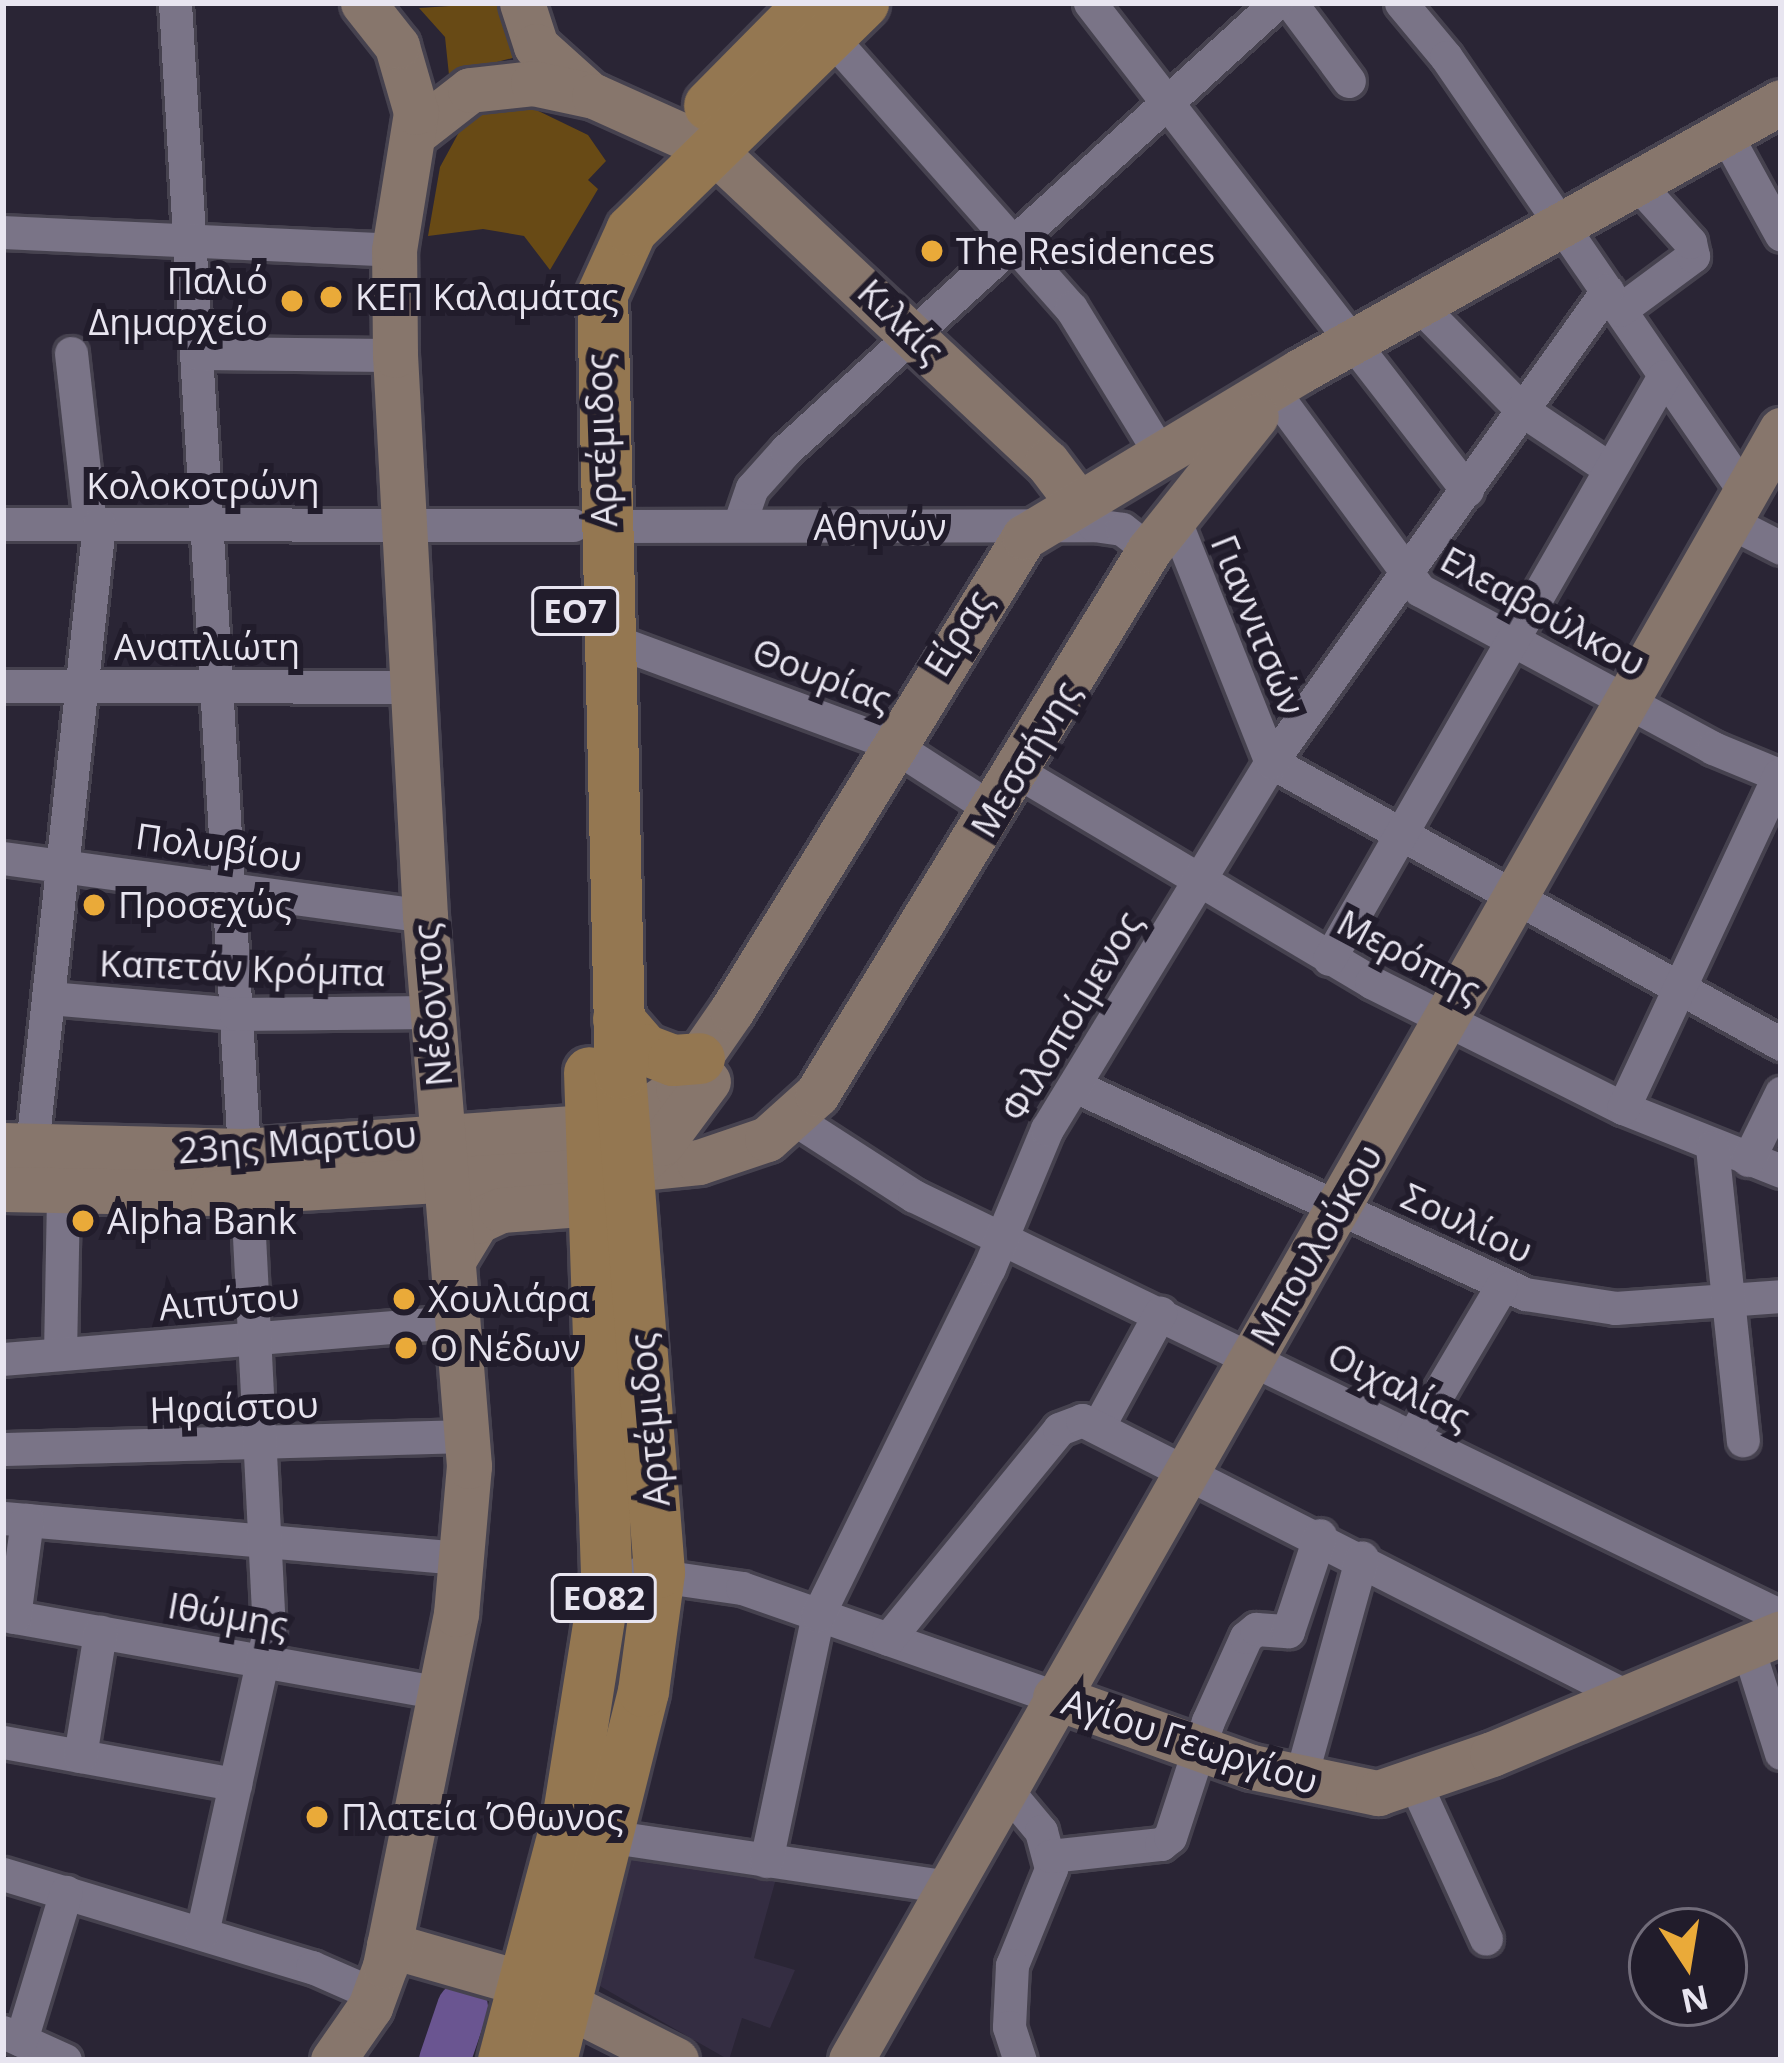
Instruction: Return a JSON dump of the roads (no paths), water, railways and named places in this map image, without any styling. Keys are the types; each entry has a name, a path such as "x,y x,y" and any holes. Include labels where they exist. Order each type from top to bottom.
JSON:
{"main road":[{"name":"Αρτέμιδος","path":"551,2060 546,1995 568,1814 606,1573 588,525 571,334 583,261 626,188 696,140 834,14"},
{"name":"Αρτέμιδος","path":"503,2060 546,1995 607,1837 643,1691 659,1572 598,1161 618,1019 609,639 588,525"},
{"path":"618,1019 644,1049 704,1068"}],"street":[{"path":"175,3 267,1546 263,1661 202,1933"},
{"path":"363,3 401,55 416,132 486,85 533,83 594,96 696,140"},
{"path":"522,3 546,60 594,96"},
{"path":"1090,3 1467,490"},
{"path":"739,525 758,479 1276,3"},
{"path":"1291,3 1349,81"},
{"path":"1416,8 1664,376 1736,506 1781,548"},
{"path":"834,14 1082,323 1163,458"},
{"path":"1288,383 1352,341 1781,102"},
{"name":"Νέδοντος","path":"332,2060 376,1995 440,1693 463,1558 467,1436 462,1321 425,916 394,356 394,250 416,132"},
{"path":"1725,133 1781,236"},
{"name":"Κιλκίς","path":"696,140 914,333 1047,462 1078,503"},
{"name":"Φιλοποίμενος","path":"766,1861 818,1615 1075,1086 1270,762 1522,410 1613,301 1693,256 1690,242 1636,182"},
{"path":"3,232 190,246 394,250"},
{"path":"1418,304 1522,410 1607,467"},
{"path":"196,352 394,356"},
{"path":"18,1146 49,998 94,524 70,353"},
{"path":"1329,959 1508,637 1664,376"},
{"name":"Είρας","path":"598,1161 704,1068 732,1010 1000,565 1038,525 1288,383"},
{"name":"Μεσσήνης","path":"598,1161 699,1162 752,1145 796,1120 995,811 1161,533 1288,383"},
{"name":"Ελεαβούλκου","path":"1288,383 1405,577 1625,701 1780,775"},
{"name":"Μπουλούκου","path":"851,2060 1736,506 1779,440"},
{"name":"Κολοκοτρώνη","path":"3,524 588,525"},
{"name":"Αθηνών","path":"588,525 1038,525 1161,533"},
{"name":"Γιαννιτσών","path":"1161,533 1270,762"},
{"name":"Θουρίας","path":"609,639 890,743 995,811"},
{"name":"Αναπλιώτη","path":"3,686 411,687"},
{"path":"1270,762 1395,836 1516,894 1781,1044"},
{"name":"Μερόπης","path":"1018,772 1329,959 1446,1021 1623,1108 1781,1171"},
{"path":"1623,1108 1780,775"},
{"name":"Πολυβίου","path":"3,858 425,916"},
{"name":"Καπετάν Κρόμπα","path":"49,998 236,1014 432,1012"},
{"path":"704,1068 717,1127 736,1144 752,1145"},
{"name":"Σουλίου","path":"1075,1086 1340,1205 1501,1287 1615,1308 1781,1297"},
{"path":"1748,1160 1781,1093"},
{"name":"Οιχαλίας","path":"796,1120 886,1180 999,1237 1781,1616"},
{"name":"23ης Μαρτίου","path":"18,1146 245,1171"},
{"path":"1712,1147 1743,1440"},
{"name":"23ης Μαρτίου","path":"3,1189 63,1191 444,1153 598,1161"},
{"path":"455,1257 477,1221 598,1161"},
{"path":"60,1354 63,1191"},
{"path":"1413,1436 1501,1287"},
{"path":"1099,1425 1160,1313"},
{"name":"Αιπύτου","path":"3,1359 462,1321"},
{"path":"887,1639 1059,1429 1073,1420 1099,1425 1189,1468 1630,1698"},
{"name":"Ηφαίστου","path":"3,1449 261,1447 467,1436"},
{"path":"9,1616 15,1519 267,1546 463,1558"},
{"path":"1050,1856 1161,1844 1250,1632 1282,1634 1292,1625 1320,1535"},
{"path":"1300,1780 1362,1557"},
{"path":"606,1573 659,1572"},
{"name":"Αγίου Γεωργίου","path":"659,1572 714,1580 1198,1748 1359,1793 1415,1784 1764,1641"},
{"name":"Ιθώμης","path":"9,1616 440,1693"},
{"path":"80,1756 100,1632"},
{"path":"1764,1641 1781,1753"},
{"path":"3,1742 235,1784"},
{"path":"1415,1784 1486,1939"},
{"path":"1005,1787 1050,1856 1049,1881 1021,1939 1007,1996 1020,2060"},
{"path":"607,1837 948,1887"},
{"path":"3,1874 202,1933 376,1995"},
{"path":"65,2060 12,2036 66,1892"},
{"path":"389,1945 546,1995 676,2060"}],"waterway":[{"path":"444,2060 462,2007"}],"place":[{"name":"The Residences","path":"932,251"},
{"name":"ΚΕΠ Καλαμάτας","path":"331,297"},
{"name":"Παλιό Δημαρχείο","path":"292,301"},
{"name":"Προσεχώς","path":"94,905"},
{"name":"Alpha Bank","path":"83,1221"},
{"name":"Χουλιάρα","path":"404,1299"},
{"name":"Ο Νέδων","path":"406,1348"},
{"name":"Πλατεία Όθωνος","path":"317,1817"}]}
